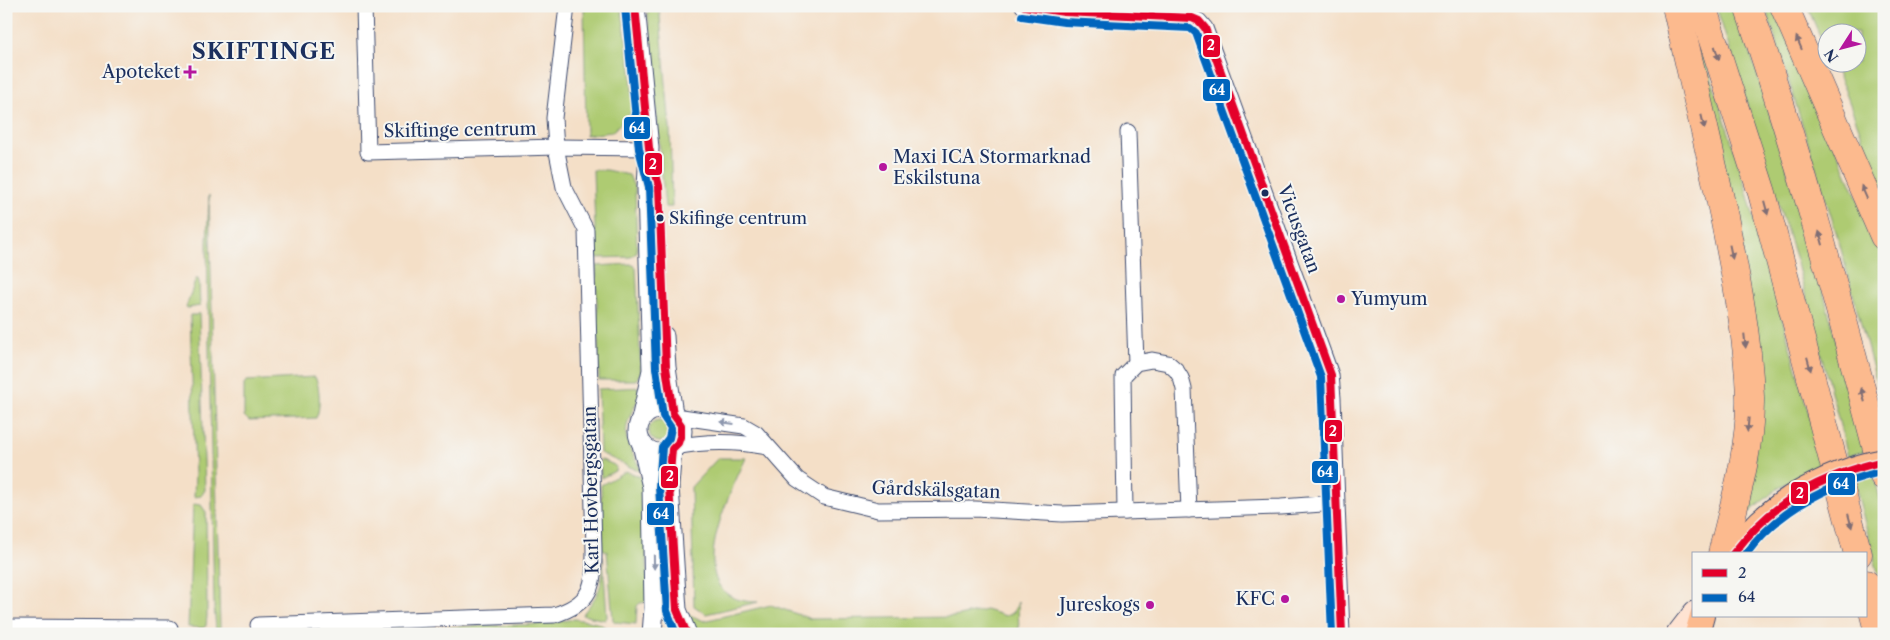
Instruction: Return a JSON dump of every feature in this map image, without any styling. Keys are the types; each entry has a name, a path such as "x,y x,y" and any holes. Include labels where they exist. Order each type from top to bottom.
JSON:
{"highway":[{"path":"1676,6 1710,153 1737,283 1745,340 1750,398 1746,448 1722,552"},
{"path":"1702,6 1762,193 1806,351 1857,552"},
{"path":"1748,6 1807,191 1837,294 1884,476"},
{"path":"1784,6 1884,236"},
{"path":"1868,592 1879,634"}],"main road":[{"path":"1734,552 1775,508 1792,497 1815,484 1858,466 1884,461"},
{"path":"1676,634 1692,614"},
{"path":"1697,634 1701,618"}],"street":[{"name":"Skiftinge centrum","path":"364,6 368,152 556,147 554,118 567,6"},
{"path":"634,6 649,148 648,188 652,370 638,434 652,487 654,608 652,634"},
{"name":"Vicusgatan","path":"1023,6 1064,12 1192,18 1199,20 1205,28 1331,375 1334,398 1336,503 1342,634"},
{"path":"1128,132 1136,363"},
{"path":"556,147 649,148"},
{"name":"Karl Hovbergsgatan","path":"258,624 554,615 578,605 588,593 594,580 594,550 586,230 566,192 556,147"},
{"path":"649,148 659,186 666,367 674,415 682,429 680,439 674,448 669,486 677,610 687,634"},
{"path":"1125,512 1123,376 1136,363 1152,360 1168,363 1176,370 1181,378 1184,389 1189,510"},
{"path":"641,420 649,413 658,410 674,415"},
{"name":"Gårdskälsgatan","path":"674,415 744,426 756,433 797,479 824,496 878,510 975,509 1062,514 1336,503"},
{"path":"642,444 652,452 659,453 699,443 741,442 767,447"},
{"path":"6,627 170,628"}],"green space":[{"path":"584,6 621,6 631,69 633,110 612,132 586,135"},
{"path":"647,6 659,6 670,128 672,207 665,207"},
{"path":"1688,6 1739,164 1823,465 1777,489 1745,516 1755,459"},
{"path":"1716,6 1736,6 1813,253 1865,451 1848,456 1797,263"},
{"path":"1765,6 1773,6 1884,258 1884,410 1838,238"},
{"path":"1807,6 1884,6 1884,196 1836,72 1868,72 1868,22 1818,22 1818,31"},
{"path":"593,170 606,170 629,175 635,189 637,252 631,257 596,258"},
{"path":"209,195 220,629 216,629 214,605 207,243"},
{"path":"631,264 636,267 641,372 636,380 599,380 596,266"},
{"path":"196,279 199,282 200,306 188,308 186,307"},
{"path":"199,313 205,490 201,496 194,497 195,474 190,315"},
{"path":"315,377 319,398 319,409 316,418 249,421 244,416 244,385 246,381"},
{"path":"644,387 628,421 626,436 641,472 600,453 598,389"},
{"path":"660,420 668,423 671,431 668,439 660,442 652,439 649,431 652,423"},
{"path":"718,458 746,458 717,530 713,551 714,570 719,586 732,597 758,602 706,614 694,606 691,487"},
{"path":"600,459 614,465 616,467 615,471 601,478"},
{"path":"626,471 643,478 649,602 640,603 637,606 636,624 615,622 613,620 607,551 602,549 601,485"},
{"path":"1874,476 1884,513 1884,596 1854,481"},
{"path":"193,504 201,505 206,512 207,616 206,626 203,628 188,627"},
{"path":"603,557 607,617 605,620 582,615 597,595 601,582"},
{"path":"1018,602 1019,634 695,634 685,613 704,621 771,605 811,619 954,617 986,610 1006,616 1014,612"},
{"path":"574,619 600,624 604,626 609,634 239,634 546,624"}],"transit line":[{"name":"2","path":"635,6 649,148 659,186 666,367 673,414 681,425 678,443 672,449 669,486 677,610 687,634"},
{"name":"2","path":"1025,6 1064,12 1192,18 1199,21 1205,28 1331,375 1342,634"},
{"name":"64","path":"625,7 639,149 649,187 656,368 663,416 671,428 669,438 662,447 659,487 667,611 676,634"},
{"name":"64","path":"1022,16 1064,22 1190,28 1196,33 1321,377 1332,634"},
{"name":"2","path":"1735,552 1764,519 1800,493 1839,474 1884,461"},
{"name":"64","path":"1748,552 1774,523 1807,500 1844,483 1884,471"}],"place":[{"name":"Apoteket","path":"190,72"},
{"name":"Maxi ICA Stormarknad Eskilstuna","path":"883,167"},
{"name":"Skifinge centrum","path":"660,218"},
{"name":"Yumyum","path":"1341,299"},
{"name":"KFC","path":"1285,599"},
{"name":"Jureskogs","path":"1150,605"}],"district":[{"name":"SKIFTINGE","path":"264,51"}]}
